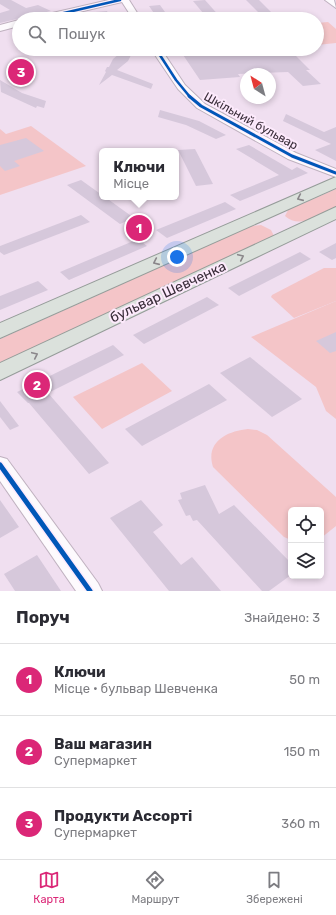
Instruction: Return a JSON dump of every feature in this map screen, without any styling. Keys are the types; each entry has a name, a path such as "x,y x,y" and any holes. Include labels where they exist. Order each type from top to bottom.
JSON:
{"main road":[{"path":"0,331 336,182"},
{"path":"282,206 279,215 284,221 295,225 310,224"},
{"name":"бульвар Шевченка","path":"0,372 336,212"},
{"path":"250,220 265,221 275,225 281,233 279,239"}],"street":[{"path":"68,12 120,0"},
{"path":"125,0 133,12"},
{"path":"328,0 336,5"},
{"path":"0,28 12,25"},
{"name":"Шкільний бульвар","path":"161,56 182,89 201,106 292,156 336,173"},
{"path":"0,466 90,591"}],"shaded area":[{"path":"324,22 328,22 336,29 336,43 324,44"},
{"path":"31,126 86,166 0,195 0,129 6,134"},
{"path":"336,189 336,207 317,217 304,221 291,220 285,216 288,210"},
{"path":"261,225 271,230 274,236 0,366 0,339 251,226"},
{"path":"324,268 336,268 336,301 294,318 271,297 272,295"},
{"path":"336,301 336,419 326,411 316,387 251,337"},
{"path":"142,363 172,391 102,429 73,397"},
{"path":"240,430 257,430 267,435 336,497 336,526 324,536 324,507 288,507 288,539 284,537 213,467 211,458 215,445 226,435"}],"building":[{"path":"0,0 11,0 26,8 38,5 51,11 12,12 12,20 0,23 0,13 10,10 0,4"},
{"path":"205,0 216,12 202,12 193,1"},
{"path":"246,0 259,0 271,12 258,12"},
{"path":"160,5 165,12 153,12 149,6"},
{"path":"117,56 130,56 128,61 117,70 153,84 151,89 112,75 99,85 107,67 109,67 113,59"},
{"path":"184,56 296,56 310,70 306,70 321,84 303,86 288,72 276,72 276,68 240,68 240,74 238,74 240,77 200,80"},
{"path":"0,80 22,93 46,101 44,108 37,106 36,108 1,92"},
{"path":"160,110 199,121 226,135 216,139 186,125 158,117"},
{"path":"286,114 324,132 336,127 336,161 315,150 331,144 283,121"},
{"path":"26,138 44,151 14,161 20,166 5,171 0,166 0,145"},
{"path":"249,145 292,170 297,167 308,173 240,201 230,195 279,175 236,149"},
{"path":"195,149 213,184 196,186 179,150"},
{"path":"81,180 99,193 99,200 109,200 134,218 120,224 67,185"},
{"path":"225,202 236,209 167,238 156,230"},
{"path":"81,215 90,222 4,255 0,252 0,246"},
{"path":"138,239 147,246 69,280 60,272"},
{"path":"336,243 336,258 332,260 319,252"},
{"path":"300,252 311,259 239,296 228,288"},
{"path":"38,281 48,290 0,310 0,296"},
{"path":"207,297 219,305 144,344 133,335"},
{"path":"336,332 336,351 330,353 316,341"},
{"path":"113,345 124,355 48,393 109,463 89,474 29,403 17,392"},
{"path":"250,357 302,399 272,417 220,373"},
{"path":"209,384 227,400 142,446 125,429"},
{"path":"0,401 19,426 10,430 0,417"},
{"path":"205,485 219,514 234,505 288,560 288,577 269,591 262,591 197,520 193,521 190,515 186,516 178,500 182,499 180,493"},
{"path":"0,500 19,527 0,538"},
{"path":"141,500 163,525 153,532 181,565 192,557 221,591 169,591 110,518"},
{"path":"37,555 61,591 15,591 4,574"}],"cycle path":[{"path":"68,12 120,0"},
{"path":"161,56 182,87 201,106 292,156 336,173"},
{"path":"0,465 90,591"}],"place":[{"name":"Продукти Ассорті","path":"21,72"},
{"name":"Ключи","path":"139,228"},
{"name":"Ваш магазин","path":"37,385"}]}
